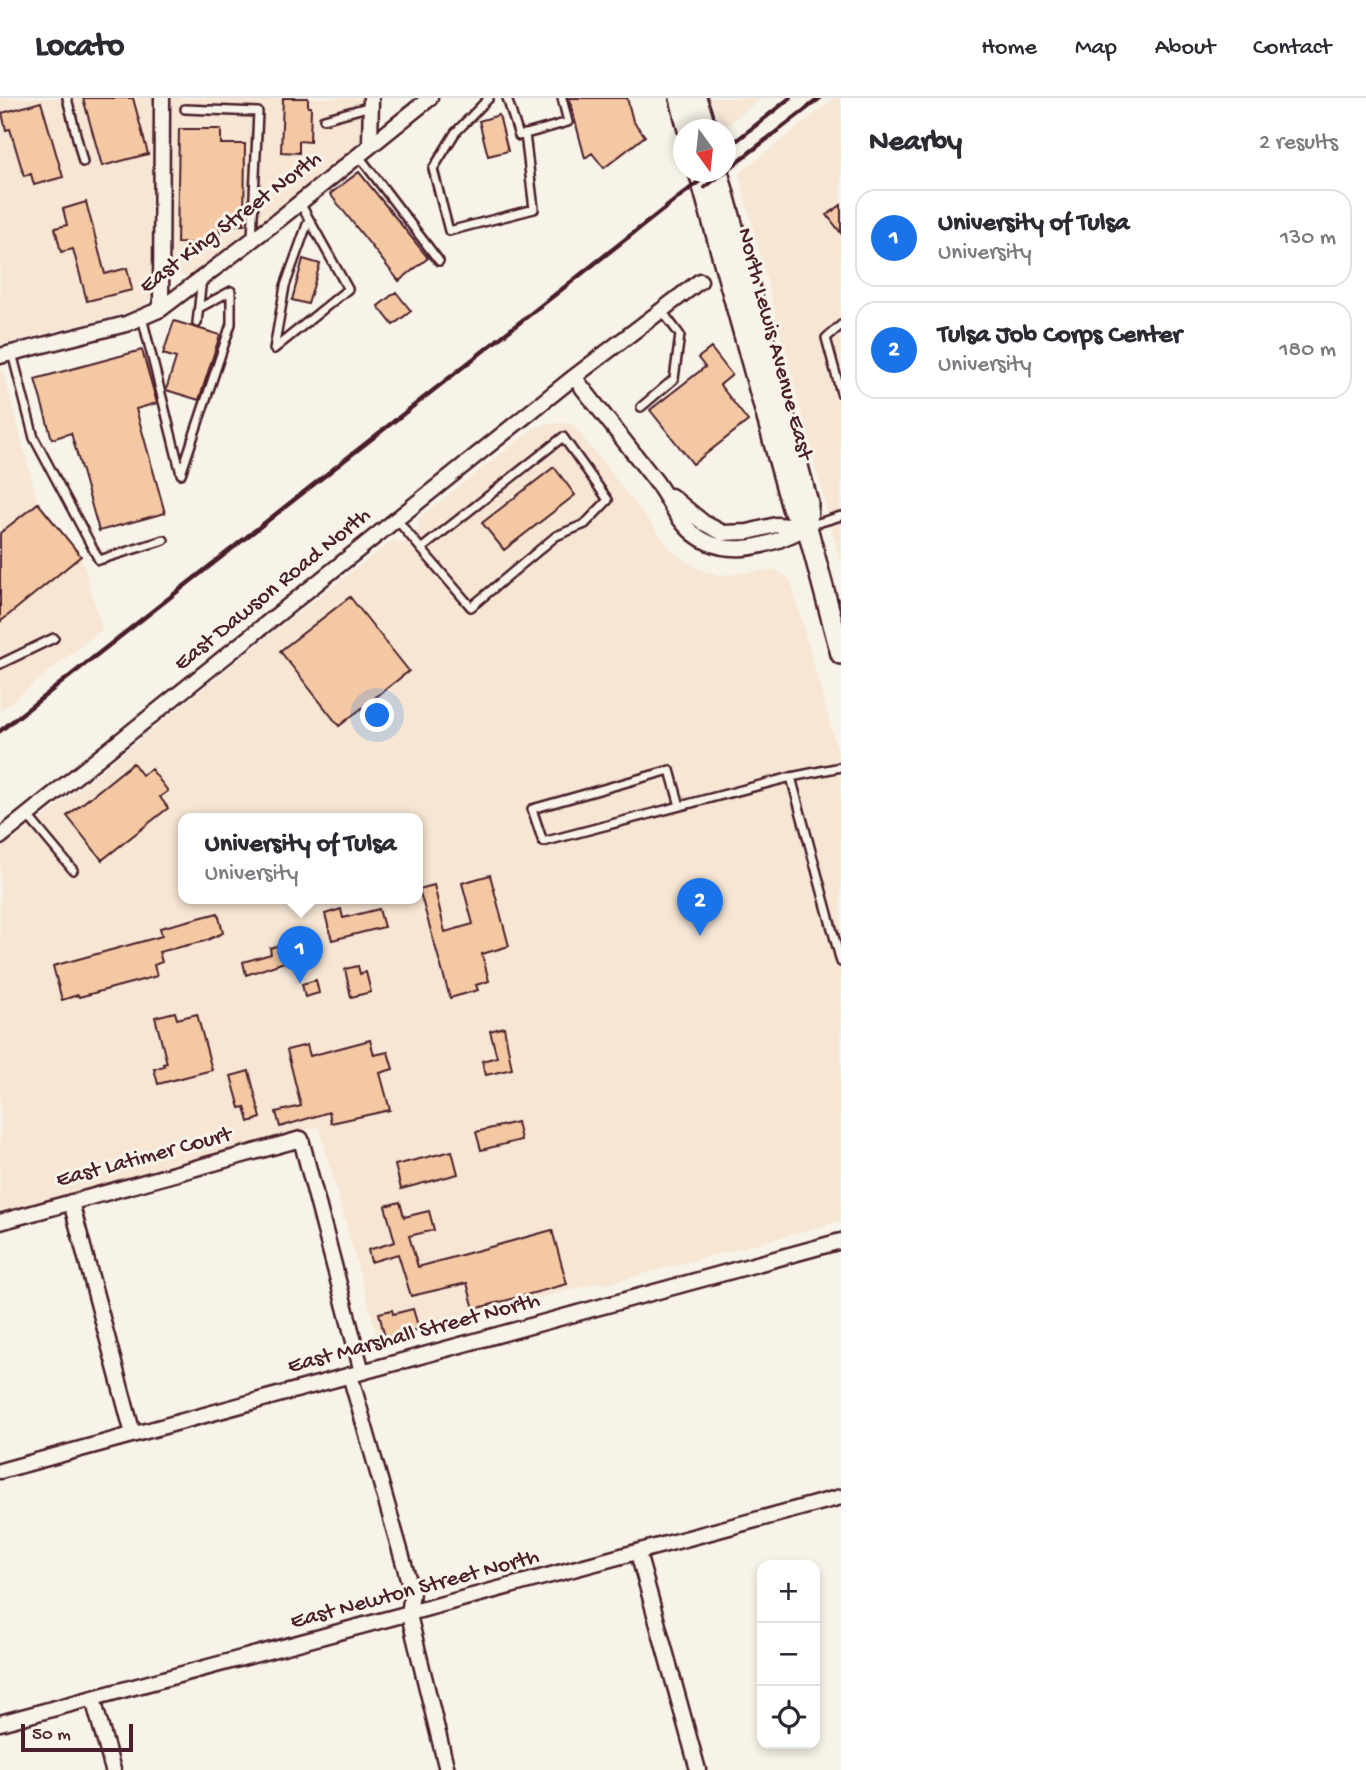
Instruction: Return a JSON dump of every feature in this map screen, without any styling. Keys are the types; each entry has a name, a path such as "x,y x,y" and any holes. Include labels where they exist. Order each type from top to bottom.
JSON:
{"main road":[{"path":"680,98 685,119"},
{"path":"696,98 703,119"},
{"name":"North Lewis Avenue East","path":"702,182 792,508 807,527"},
{"name":"North Lewis Avenue East","path":"721,182 808,503 807,527 841,654"}],"street":[{"path":"161,309 162,98"},
{"name":"East King Street North","path":"6,355 126,324 161,309 430,98"},
{"path":"370,144 371,102"},
{"name":"East Dawson Road North","path":"0,837 574,377 700,281"},
{"path":"574,377 659,486 682,523 694,534 726,549 754,547 784,539 807,527"},
{"name":"East Latimer Court","path":"0,1222 301,1139 356,1373"},
{"path":"71,1202 134,1434"},
{"name":"East Marshall Street North","path":"0,1471 841,1241"},
{"path":"356,1373 412,1592 408,1615 447,1770"},
{"name":"East Newton Street North","path":"0,1723 841,1497"},
{"path":"638,1553 698,1770"},
{"path":"93,1699 113,1770"}],"lane":[{"path":"67,98 83,162"},
{"path":"507,98 519,136 568,122 562,98"},
{"path":"485,99 455,133 433,169 449,231 534,209 526,134"},
{"path":"324,119 371,102"},
{"path":"185,109 258,112 252,240"},
{"path":"358,154 439,261"},
{"path":"300,202 348,289 274,349 285,286 309,219"},
{"path":"197,323 202,278"},
{"path":"142,317 181,474 232,324 231,291 199,308"},
{"path":"641,407 674,379 680,335 662,311"},
{"path":"841,325 826,338 841,393"},
{"path":"6,355 34,438 99,561 164,540"},
{"path":"397,520 421,549 471,607 556,536 585,523 608,500 564,437 421,549"},
{"path":"807,527 841,516"},
{"path":"0,664 54,638"},
{"path":"680,806 670,771 532,809 543,842 791,777 841,767"},
{"path":"791,777 841,962"},
{"path":"28,816 73,870"}],"shaded area":[{"path":"0,98 156,98 156,284 151,298 141,307 0,345"},
{"path":"171,98 365,98 364,130 352,150 188,278 178,274 173,268 171,253"},
{"path":"709,98 761,98 734,119 719,119"},
{"path":"835,98 841,98 841,564 739,174"},
{"path":"0,371 3,371 38,503 81,556 102,629 0,711"},
{"path":"546,424 572,424 675,554 700,570 720,575 775,570 790,579 841,763 841,1221 379,1342 319,1127 0,1213 0,849 394,539 402,544 418,530 418,518 535,428"}],"building":[{"path":"83,98 133,98 148,154 102,166"},
{"path":"283,98 308,98 308,107 311,107 310,142 299,141 299,153 281,152"},
{"path":"569,98 627,98 633,121 645,136 604,168 592,153 585,158"},
{"path":"41,102 63,177 34,185 31,174 24,176 10,129 6,130 2,113"},
{"path":"499,115 508,151 488,156 479,121"},
{"path":"179,129 221,129 221,144 245,144 244,225 220,225 219,244 177,243"},
{"path":"359,172 428,258 399,281 330,194"},
{"path":"86,202 105,274 127,268 132,290 87,301 73,249 61,252 55,228 67,225 63,209"},
{"path":"841,205 841,233 827,215"},
{"path":"303,259 320,264 308,304 292,300"},
{"path":"396,292 411,311 393,325 378,306"},
{"path":"174,321 220,335 199,400 166,390 176,358 163,354"},
{"path":"711,348 732,375 720,385 748,421 693,464 650,410 705,367 698,358"},
{"path":"142,350 157,403 136,409 165,513 99,531 71,433 52,439 35,379"},
{"path":"554,467 575,495 504,550 482,523"},
{"path":"38,503 81,556 0,622 0,533"},
{"path":"350,597 409,671 339,726 280,651"},
{"path":"133,763 142,775 151,769 168,791 160,797 168,808 102,860 67,816"},
{"path":"490,875 509,946 482,954 489,981 476,985 478,990 450,998 423,903 423,888 434,885 445,932 473,924 462,883"},
{"path":"341,909 343,918 379,909 384,927 332,940 325,914"},
{"path":"218,913 223,933 205,941 159,952 162,962 154,965 157,976 62,1000 53,966 162,936 160,928"},
{"path":"300,939 305,955 246,975 243,962 271,954 270,948"},
{"path":"358,966 360,974 366,972 371,992 351,997 345,969"},
{"path":"316,980 319,993 305,997 302,984"},
{"path":"175,1012 177,1019 197,1014 212,1070 158,1084 154,1069 167,1063 155,1017"},
{"path":"504,1027 512,1069 486,1075 482,1061 497,1057 490,1031"},
{"path":"370,1040 374,1055 388,1052 393,1069 380,1073 390,1110 331,1123 329,1112 280,1127 276,1112 301,1106 287,1050 307,1045 310,1056"},
{"path":"249,1071 261,1118 249,1122 245,1107 240,1108 231,1076"},
{"path":"517,1122 521,1140 481,1150 476,1132"},
{"path":"452,1151 458,1174 401,1189 395,1165"},
{"path":"400,1202 404,1217 429,1211 434,1230 409,1236 418,1267 552,1230 567,1284 474,1309 467,1283 411,1296 398,1254 371,1262 368,1250 395,1242 385,1206"},
{"path":"413,1309 419,1329 385,1338 379,1313 392,1310 393,1314"}],"railway":[{"path":"736,141 790,98"},
{"path":"705,187 820,98"},
{"path":"0,731 698,182"}],"place":[{"name":"Tulsa Job Corps Center","path":"700,936"},
{"name":"University of Tulsa","path":"300,984"}]}
